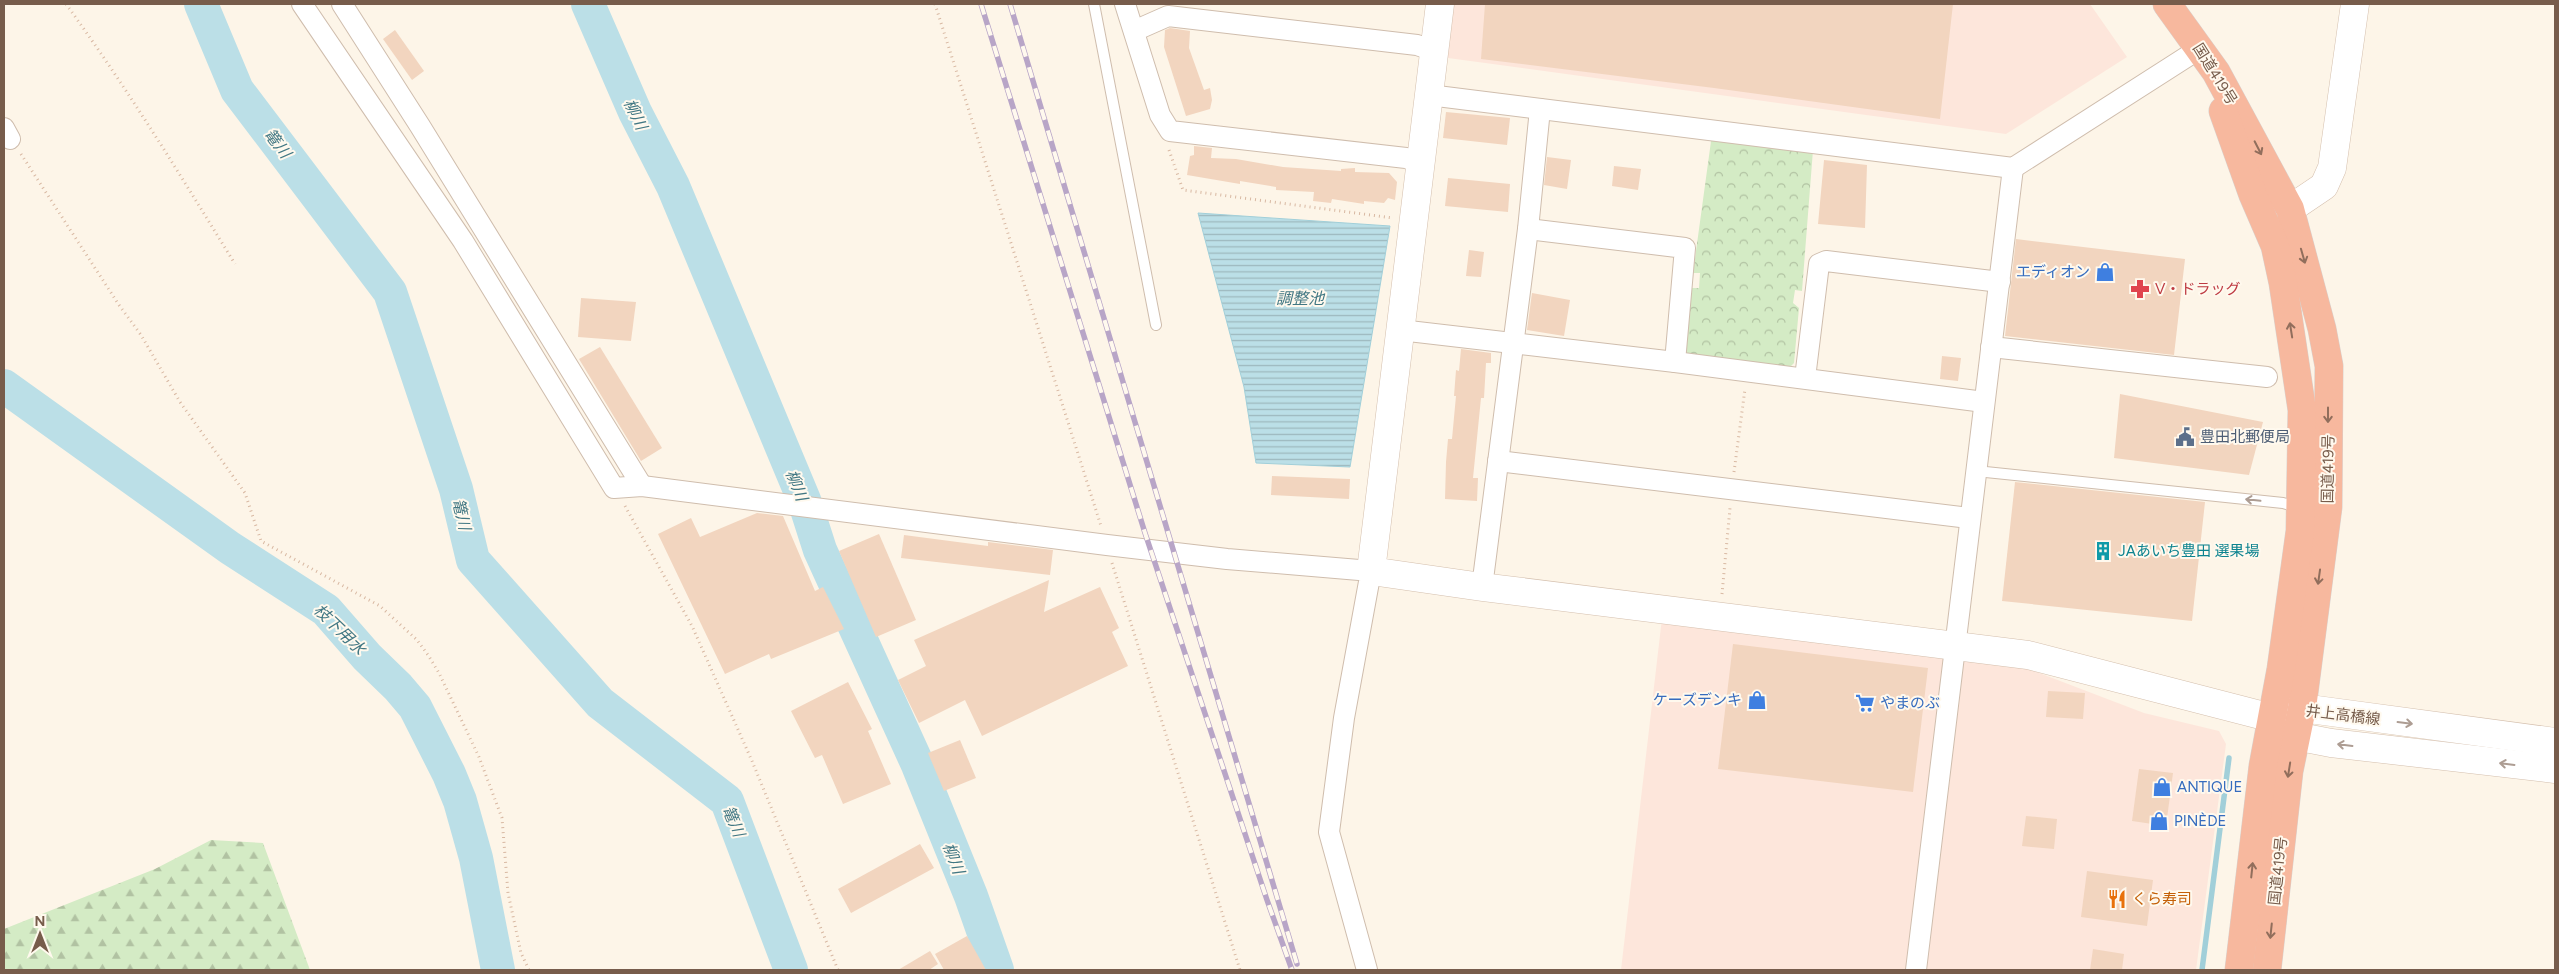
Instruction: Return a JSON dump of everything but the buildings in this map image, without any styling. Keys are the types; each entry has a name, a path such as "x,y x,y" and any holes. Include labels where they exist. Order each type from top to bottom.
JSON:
{"highway":[{"name":"国道419号","path":"2150,4 2218,96 2253,194 2275,246 2283,284 2302,410 2301,509 2282,659 2260,792 2239,970"},
{"name":"国道419号","path":"2167,4 2216,72 2290,209 2322,329 2329,366 2328,507 2302,708 2289,771 2267,970"}],"street":[{"path":"302,4 463,241 614,488 642,486 1227,559 1370,570 1482,587 2028,655 2272,718"},
{"path":"342,4 420,126 642,486"},
{"path":"1125,4 1160,115 1170,131 1406,158 1420,163"},
{"path":"1367,970 1329,832 1344,718 1370,570 1440,4"},
{"path":"2290,209 2324,186 2332,168 2355,4"},
{"path":"1134,30 1168,16 1417,45 1434,51"},
{"path":"1429,95 2013,168 2188,56"},
{"path":"1482,587 1528,229 1540,109"},
{"path":"1916,970 1957,646 1969,518 2013,168"},
{"path":"1528,229 1685,248 1675,362"},
{"path":"1805,378 1819,264 1826,262 2000,282"},
{"path":"1400,330 1805,378 1984,402"},
{"path":"1991,347 2267,377"},
{"path":"1498,461 1969,518"},
{"name":"井上高橋線","path":"2272,718 2302,708 2555,742"},
{"name":"井上高橋線","path":"2272,718 2295,736 2331,743 2555,769"}],"lane":[{"path":"1094,4 1156,325"},
{"path":"1976,471 2283,503 2301,509"}],"path":[{"path":"66,4 110,64 165,149 235,264"},
{"path":"935,4 1240,970"},
{"path":"1170,131 1164,136 1183,190 1398,218"},
{"path":"7,134 119,305 141,335 180,402 245,493 261,541 380,606 417,640 439,673 479,757 502,818 508,893 521,953 529,970"},
{"path":"614,488 692,626 755,770 838,970"}],"shaded area":[{"path":"1453,4 2090,4 2127,57 2006,134 1448,58 1443,53"},
{"path":"1664,601 2018,665 2144,713 2219,731 2226,744 2196,970 1621,970"}],"green space":[{"path":"1712,134 1813,150 1802,291 1795,290 1793,303 1799,308 1794,363 1790,367 1690,358 1683,348 1691,288 1699,288 1700,273 1693,273"},
{"path":"211,840 263,843 310,970 4,970 4,929 155,869"}],"water":[{"name":"調整池","path":"1198,213 1390,226 1350,467 1256,463 1244,387"}],"waterway":[{"name":"篭川","path":"201,4 237,90 390,292 456,489 473,560 600,703 727,801 791,970"},
{"name":"柳川","path":"588,4 635,112 673,186 804,500 820,550 918,765 971,896 997,970"},
{"name":"枝下用水","path":"4,386 230,548 326,610 367,657 398,687 415,707 449,774 460,801 476,858 498,970"},
{"path":"2202,970 2229,758"}],"railway":[{"path":"981,4 1145,533 1292,970"},
{"path":"1010,4 1297,964"}],"place":[{"name":"エディオン","path":"2105,272"},
{"name":"V・ドラッグ","path":"2140,289"},
{"name":"豊田北郵便局","path":"2185,437"},
{"name":"JAあいち豊田 選果場","path":"2103,551"},
{"name":"ケーズデンキ","path":"1757,700"},
{"name":"やまのぶ","path":"1865,703"},
{"name":"ANTIQUE","path":"2162,787"},
{"name":"PINÈDE","path":"2159,821"},
{"name":"くら寿司","path":"2117,899"}]}
